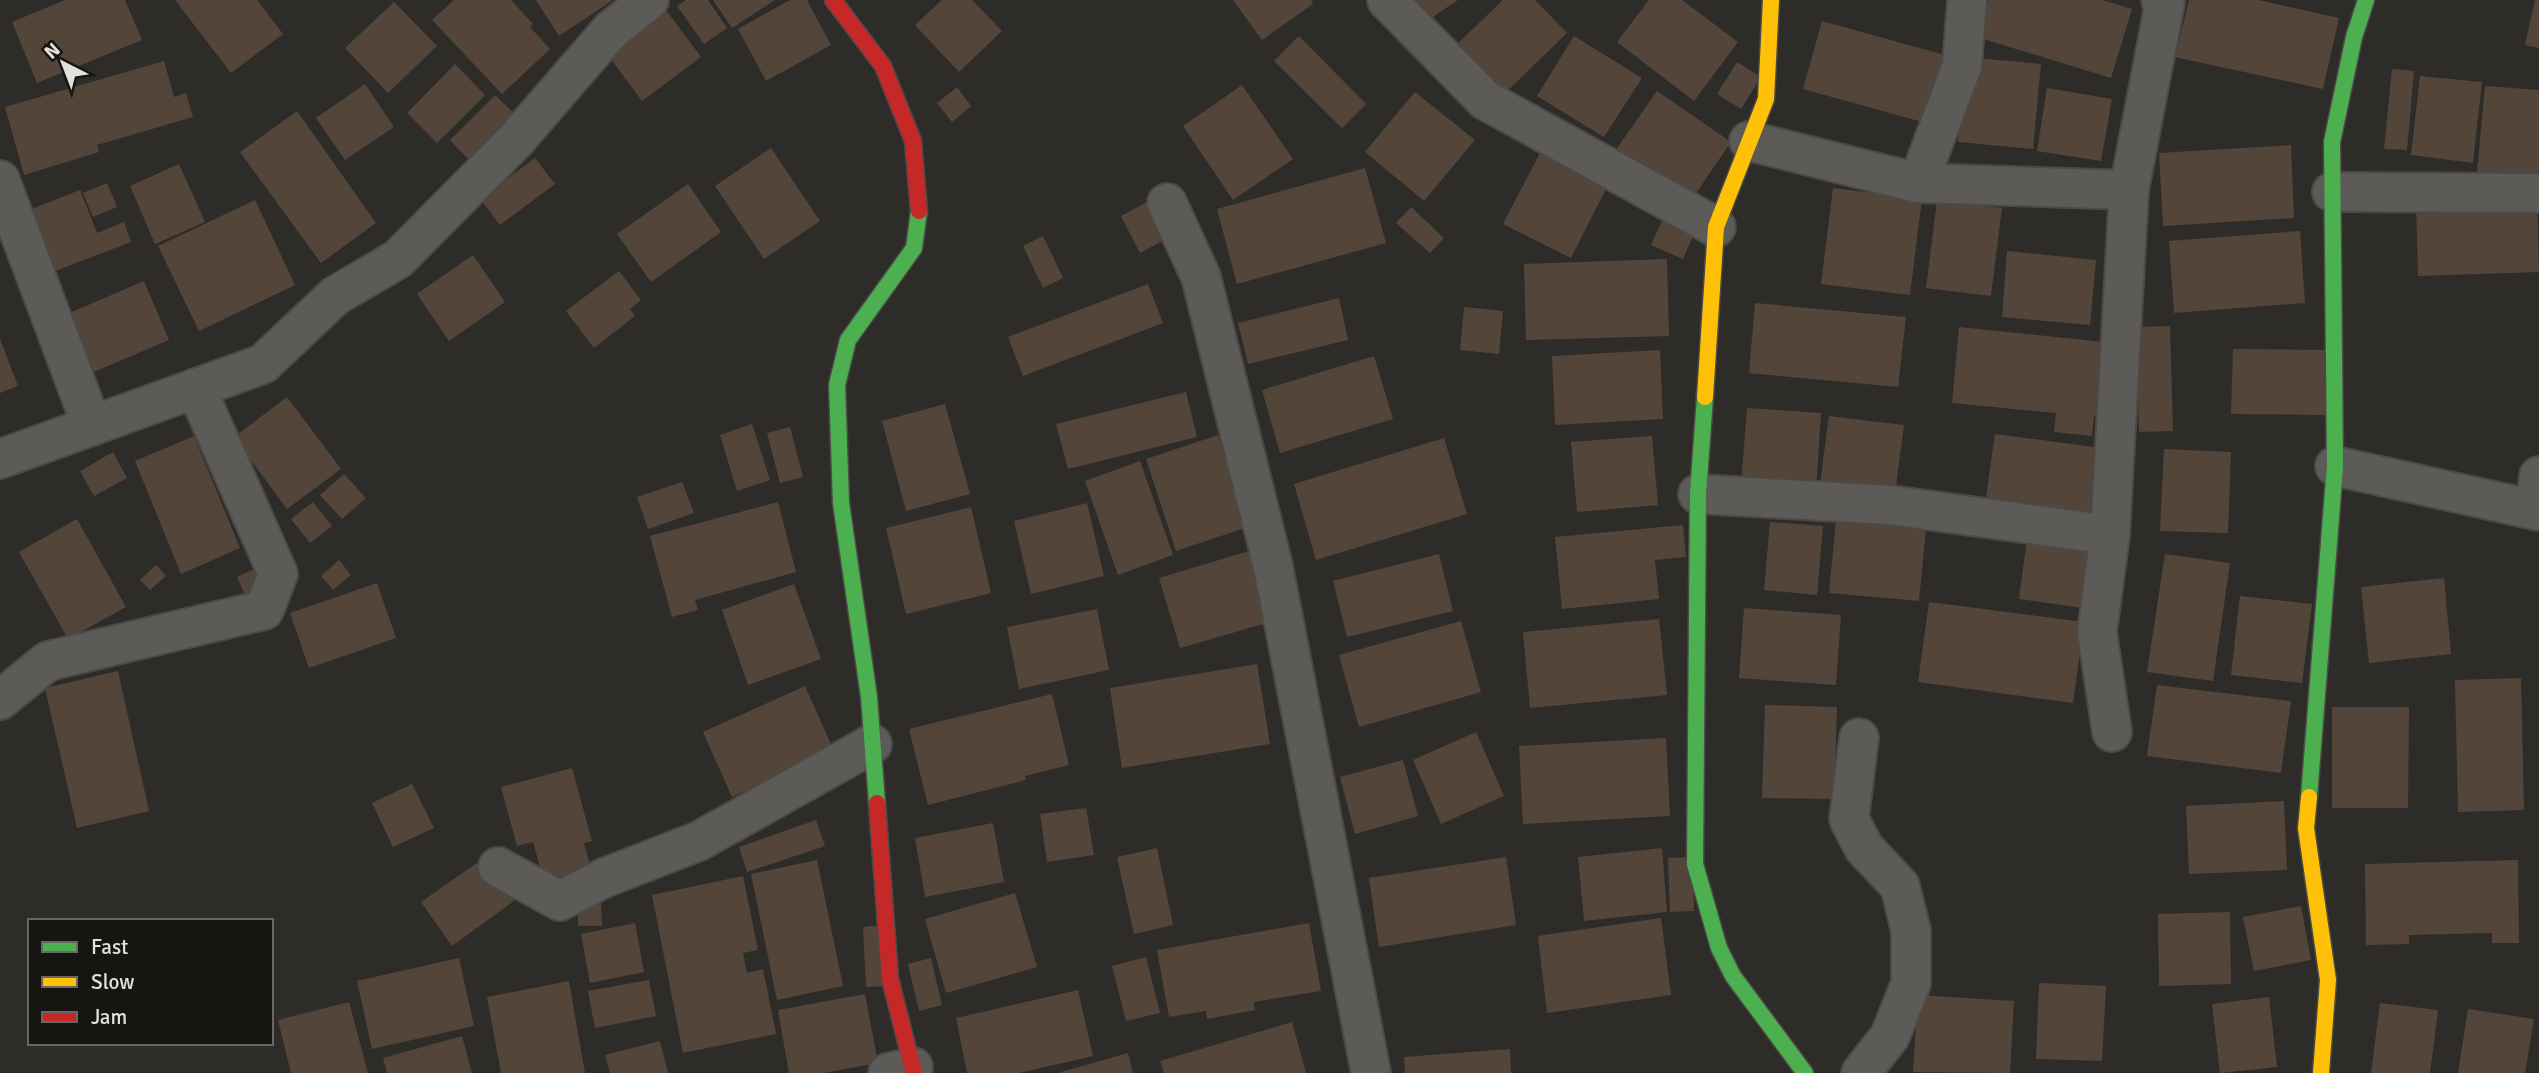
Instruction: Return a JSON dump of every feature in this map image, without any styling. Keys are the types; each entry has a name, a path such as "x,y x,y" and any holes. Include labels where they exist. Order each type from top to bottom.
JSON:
{"street":[{"path":"0,459 263,364 335,296 398,259 515,141 611,30 649,0"},
{"path":"833,0 883,66 913,141 919,202 914,247 848,340 837,385 841,503 869,697 890,979 905,1071"},
{"path":"1387,0 1485,100 1716,227"},
{"path":"1771,0 1766,99 1716,227 1698,494 1695,864 1719,948 1728,967 1805,1073"},
{"path":"1918,183 1962,65 1967,0"},
{"path":"2112,732 2097,632 2110,535 2129,190 2165,2 2161,0"},
{"path":"2321,1073 2328,980 2306,828 2335,466 2332,142 2354,37 2366,0"},
{"path":"1749,141 1918,183 2129,190"},
{"path":"0,180 92,426"},
{"path":"2332,192 2539,192"},
{"path":"1167,203 1201,277 1273,566 1371,1073"},
{"path":"0,700 47,661 264,610 278,574 196,388"},
{"path":"2335,466 2538,499"},
{"path":"1698,494 1890,505 2110,535"},
{"path":"1858,738 1849,819 1864,848 1900,886 1911,931 1911,983 1890,1036 1861,1073"},
{"path":"498,867 560,901 604,878 699,841 872,744"}],"building":[{"path":"65,0 125,0 142,40 37,83 12,22"},
{"path":"175,0 257,0 283,34 231,73"},
{"path":"454,0 511,0 533,24 530,27 550,49 502,94 432,20"},
{"path":"536,0 613,0 559,36"},
{"path":"686,0 708,0 727,28 704,44 677,6"},
{"path":"713,0 775,0 732,28"},
{"path":"790,0 807,0 831,45 766,81 738,29"},
{"path":"942,0 972,0 1002,31 959,72 915,25"},
{"path":"1233,0 1311,0 1313,4 1262,40"},
{"path":"1404,0 1458,0 1421,25"},
{"path":"1503,0 1535,0 1567,33 1501,97 1453,48"},
{"path":"1649,0 1682,0 1738,42 1694,101 1617,42"},
{"path":"1989,0 2102,0 2132,9 2111,78 1977,37"},
{"path":"2189,0 2258,0 2339,18 2323,89 2175,57"},
{"path":"2535,0 2539,0 2539,48 2525,45"},
{"path":"394,2 437,46 388,93 345,48"},
{"path":"666,10 701,57 642,101 607,54"},
{"path":"1822,21 1952,57 1933,125 1803,89"},
{"path":"1299,36 1366,104 1342,128 1274,61"},
{"path":"1574,36 1642,78 1604,137 1537,96"},
{"path":"1966,57 2041,64 2033,149 1958,142"},
{"path":"164,61 174,97 186,93 193,117 97,145 99,152 24,175 5,107"},
{"path":"1737,62 1761,77 1741,109 1717,94"},
{"path":"455,64 485,95 437,143 407,113"},
{"path":"2392,69 2414,71 2407,150 2384,149"},
{"path":"2420,76 2482,82 2473,163 2411,155"},
{"path":"365,84 394,127 345,160 316,118"},
{"path":"1242,85 1293,159 1233,200 1183,126"},
{"path":"2485,86 2539,90 2539,178 2477,173"},
{"path":"957,87 971,106 952,122 937,103"},
{"path":"2047,88 2112,99 2101,161 2037,151"},
{"path":"1657,91 1731,142 1688,205 1613,154"},
{"path":"1415,92 1475,140 1424,201 1365,152"},
{"path":"495,95 515,114 469,160 450,140"},
{"path":"297,111 376,223 321,263 240,152"},
{"path":"2291,145 2294,218 2163,226 2159,153"},
{"path":"771,148 820,221 764,259 715,186"},
{"path":"1541,151 1608,185 1571,258 1503,224"},
{"path":"535,158 555,184 500,225 480,199"},
{"path":"179,164 205,222 155,244 130,186"},
{"path":"1365,168 1386,243 1237,284 1217,209"},
{"path":"107,183 117,207 93,217 83,193"},
{"path":"688,184 721,232 651,282 617,234"},
{"path":"1833,188 1922,199 1910,295 1821,284"},
{"path":"80,190 97,233 124,222 131,242 42,276 19,214"},
{"path":"2537,198 2539,272 2418,276 2416,201"},
{"path":"255,200 295,285 199,331 158,246"},
{"path":"1937,200 2002,208 1991,296 1926,288"},
{"path":"1149,201 1168,238 1140,253 1121,216"},
{"path":"1411,207 1444,238 1430,253 1396,223"},
{"path":"1665,214 1697,227 1683,259 1651,245"},
{"path":"2300,231 2305,303 2174,313 2169,241"},
{"path":"1043,236 1063,278 1043,288 1023,246"},
{"path":"2007,251 2096,260 2090,325 2002,317"},
{"path":"473,255 505,302 449,341 417,294"},
{"path":"1667,259 1669,336 1526,340 1524,264"},
{"path":"619,271 641,300 630,309 635,316 594,348 566,311"},
{"path":"144,281 169,340 82,377 58,318"},
{"path":"1148,284 1163,323 1023,376 1008,337"},
{"path":"1339,298 1348,340 1248,364 1238,323"},
{"path":"1755,303 1906,317 1898,387 1749,373"},
{"path":"1464,307 1503,311 1499,354 1460,350"},
{"path":"2170,326 2173,431 2139,432 2136,327"},
{"path":"1959,327 2114,343 2099,416 2094,416 2092,436 2054,432 2056,413 1952,403"},
{"path":"0,339 18,386 0,393"},
{"path":"2233,349 2326,350 2325,415 2231,414"},
{"path":"1660,350 1663,419 1555,425 1552,356"},
{"path":"1374,356 1393,419 1280,453 1262,390"},
{"path":"1186,392 1197,437 1068,469 1056,424"},
{"path":"287,397 341,469 287,509 234,437"},
{"path":"945,404 970,494 906,511 882,421"},
{"path":"1747,408 1821,413 1816,490 1741,485"},
{"path":"1829,416 1904,425 1894,501 1819,491"},
{"path":"752,424 770,480 737,491 720,435"},
{"path":"790,427 803,477 780,483 767,433"},
{"path":"1995,434 2109,449 2099,526 1984,511"},
{"path":"1218,435 1248,527 1176,551 1146,459"},
{"path":"194,436 240,548 181,574 135,461"},
{"path":"1652,436 1658,505 1577,512 1571,442"},
{"path":"1444,438 1467,514 1316,560 1294,484"},
{"path":"2164,449 2231,452 2228,533 2160,531"},
{"path":"113,452 127,478 94,496 80,471"},
{"path":"1140,461 1173,555 1118,575 1085,481"},
{"path":"344,474 366,498 342,519 320,495"},
{"path":"682,482 694,513 648,529 637,497"},
{"path":"313,502 332,526 310,543 291,519"},
{"path":"778,502 796,572 695,600 698,610 672,617 650,536"},
{"path":"1087,503 1104,576 1031,594 1014,521"},
{"path":"971,507 991,593 906,614 886,528"},
{"path":"77,519 126,607 68,639 19,552"},
{"path":"1836,520 1926,529 1919,601 1829,593"},
{"path":"1770,522 1823,526 1817,595 1764,590"},
{"path":"1683,525 1686,557 1655,560 1659,599 1562,609 1555,537"},
{"path":"2028,531 2099,540 2090,609 2019,599"},
{"path":"1249,551 1270,622 1180,648 1159,578"},
{"path":"1439,554 1453,611 1347,637 1333,581"},
{"path":"2165,554 2230,563 2213,681 2147,672"},
{"path":"339,560 351,575 333,590 321,576"},
{"path":"156,565 166,576 150,590 140,580"},
{"path":"254,569 262,588 245,595 237,577"},
{"path":"2444,578 2451,654 2369,663 2361,587"},
{"path":"377,583 396,638 309,668 290,613"},
{"path":"794,584 821,659 748,685 722,610"},
{"path":"2240,596 2312,604 2302,683 2231,675"},
{"path":"1929,602 2084,622 2073,703 1918,682"},
{"path":"1744,608 1841,615 1836,685 1739,678"},
{"path":"1097,609 1109,670 1019,689 1007,627"},
{"path":"1659,619 1667,695 1530,708 1523,632"},
{"path":"1461,621 1481,692 1359,727 1339,655"},
{"path":"1257,664 1270,744 1122,768 1110,688"},
{"path":"118,671 149,811 77,828 45,688"},
{"path":"2521,678 2524,810 2458,812 2455,680"},
{"path":"2157,685 2291,701 2281,773 2147,756"},
{"path":"805,686 834,751 732,797 703,732"},
{"path":"1052,694 1069,765 1025,776 1026,780 928,805 909,729"},
{"path":"1765,705 1837,707 1834,799 1762,798"},
{"path":"2332,707 2409,707 2408,808 2332,808"},
{"path":"1476,732 1504,796 1441,824 1413,760"},
{"path":"1666,738 1670,816 1523,824 1519,746"},
{"path":"1403,760 1418,816 1355,834 1340,777"},
{"path":"572,768 592,841 584,843 591,869 544,881 533,842 517,846 501,787"},
{"path":"412,784 434,828 393,847 372,803"},
{"path":"2284,801 2287,870 2189,874 2186,806"},
{"path":"1086,808 1094,855 1047,862 1040,814"},
{"path":"816,820 825,846 747,872 739,847"},
{"path":"993,823 1004,882 925,897 915,838"},
{"path":"1157,848 1173,925 1134,934 1117,857"},
{"path":"1662,848 1667,912 1584,921 1578,857"},
{"path":"1506,857 1516,925 1379,947 1369,878"},
{"path":"1692,857 1694,911 1670,912 1668,858"},
{"path":"484,858 514,901 452,946 421,902"},
{"path":"817,860 843,986 777,1000 751,874"},
{"path":"2518,860 2519,943 2492,943 2492,933 2409,935 2409,944 2366,945 2365,864"},
{"path":"743,876 758,950 743,953 747,973 763,969 776,1034 683,1053 652,895"},
{"path":"1015,893 1037,967 946,993 925,919"},
{"path":"578,901 601,901 602,926 578,926"},
{"path":"2301,906 2311,960 2254,971 2243,917"},
{"path":"2230,912 2231,984 2159,986 2158,914"},
{"path":"1661,918 1671,995 1547,1013 1538,936"},
{"path":"635,923 644,972 590,983 581,934"},
{"path":"1309,923 1321,991 1254,1002 1255,1010 1207,1019 1206,1011 1169,1017 1157,950"},
{"path":"882,925 885,986 866,987 863,927"},
{"path":"1146,957 1160,1013 1126,1021 1112,966"},
{"path":"459,958 474,1026 372,1049 357,981"},
{"path":"931,958 942,1005 919,1011 908,964"},
{"path":"649,980 656,1016 595,1028 588,991"},
{"path":"569,981 585,1073 501,1073 487,997"},
{"path":"2039,983 2106,986 2102,1061 2036,1059"},
{"path":"1078,990 1093,1056 1019,1073 967,1073 956,1018"},
{"path":"865,994 878,1063 823,1073 789,1073 778,1010"},
{"path":"1918,995 2014,1001 2010,1073 1913,1072"},
{"path":"2269,997 2277,1067 2220,1073 2212,1004"},
{"path":"349,1002 368,1073 291,1073 278,1020"},
{"path":"2380,1003 2438,1010 2430,1073 2371,1073"},
{"path":"2468,1009 2534,1019 2525,1073 2458,1073"},
{"path":"1292,1022 1306,1073 1164,1073 1160,1061"},
{"path":"462,1036 472,1073 387,1073 383,1058"},
{"path":"660,1041 668,1073 610,1073 605,1055"},
{"path":"1510,1049 1511,1073 1405,1073 1404,1057"},
{"path":"1128,1053 1133,1073 1061,1073 1061,1072"}],"traffic: fast":[{"path":"2309,797 2335,466 2332,142 2354,37 2366,0"},
{"path":"877,803 869,697 841,503 837,385 848,340 914,248 919,211"},
{"path":"1705,397 1698,494 1695,864 1719,948 1733,976 1805,1073"}],"traffic: slow":[{"path":"1705,397 1716,227 1766,99 1771,0"},
{"path":"2309,797 2306,828 2328,980 2321,1073"}],"traffic: jam":[{"path":"833,0 883,66 913,141 919,211"},
{"path":"877,803 890,979 914,1073"}]}
